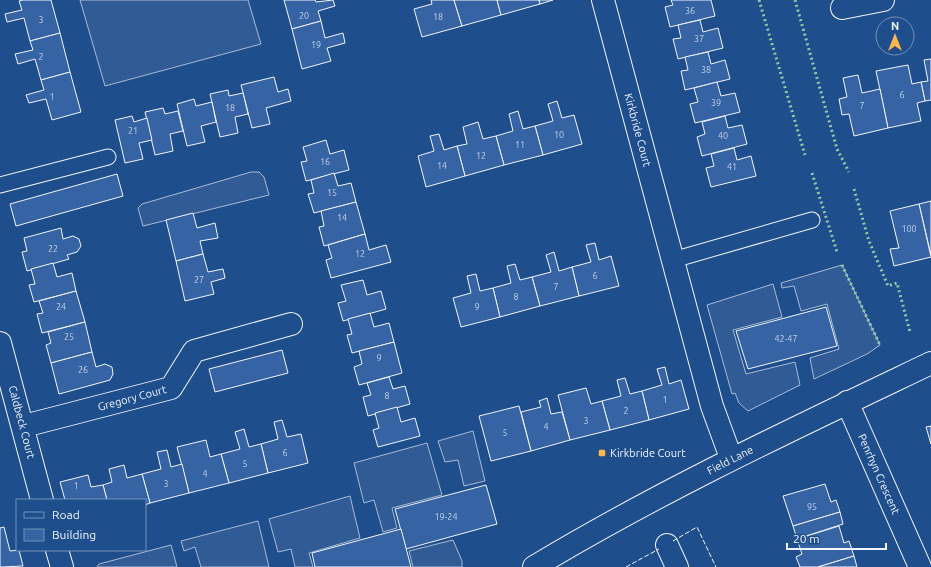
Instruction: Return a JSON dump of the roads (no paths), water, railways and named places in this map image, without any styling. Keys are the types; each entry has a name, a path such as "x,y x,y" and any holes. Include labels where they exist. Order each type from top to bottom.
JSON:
{"street":[{"name":"Kirkbride Court","path":"603,0 712,406 731,458"},
{"path":"842,8 883,0"},
{"name":"Gregory Court","path":"24,426 170,388 194,351 291,324"},
{"name":"Caldbeck Court","path":"0,343 24,426 42,499"},
{"name":"Field Lane","path":"534,567 579,540 731,458 931,363"},
{"name":"Penrhyn Crescent","path":"847,402 920,567"},
{"path":"667,544 677,567"},
{"path":"57,551 62,567"}],"lane":[{"path":"0,185 108,158"},
{"path":"673,260 812,220"}],"place":[{"name":"Kirkbride Court","path":"602,453"}]}
